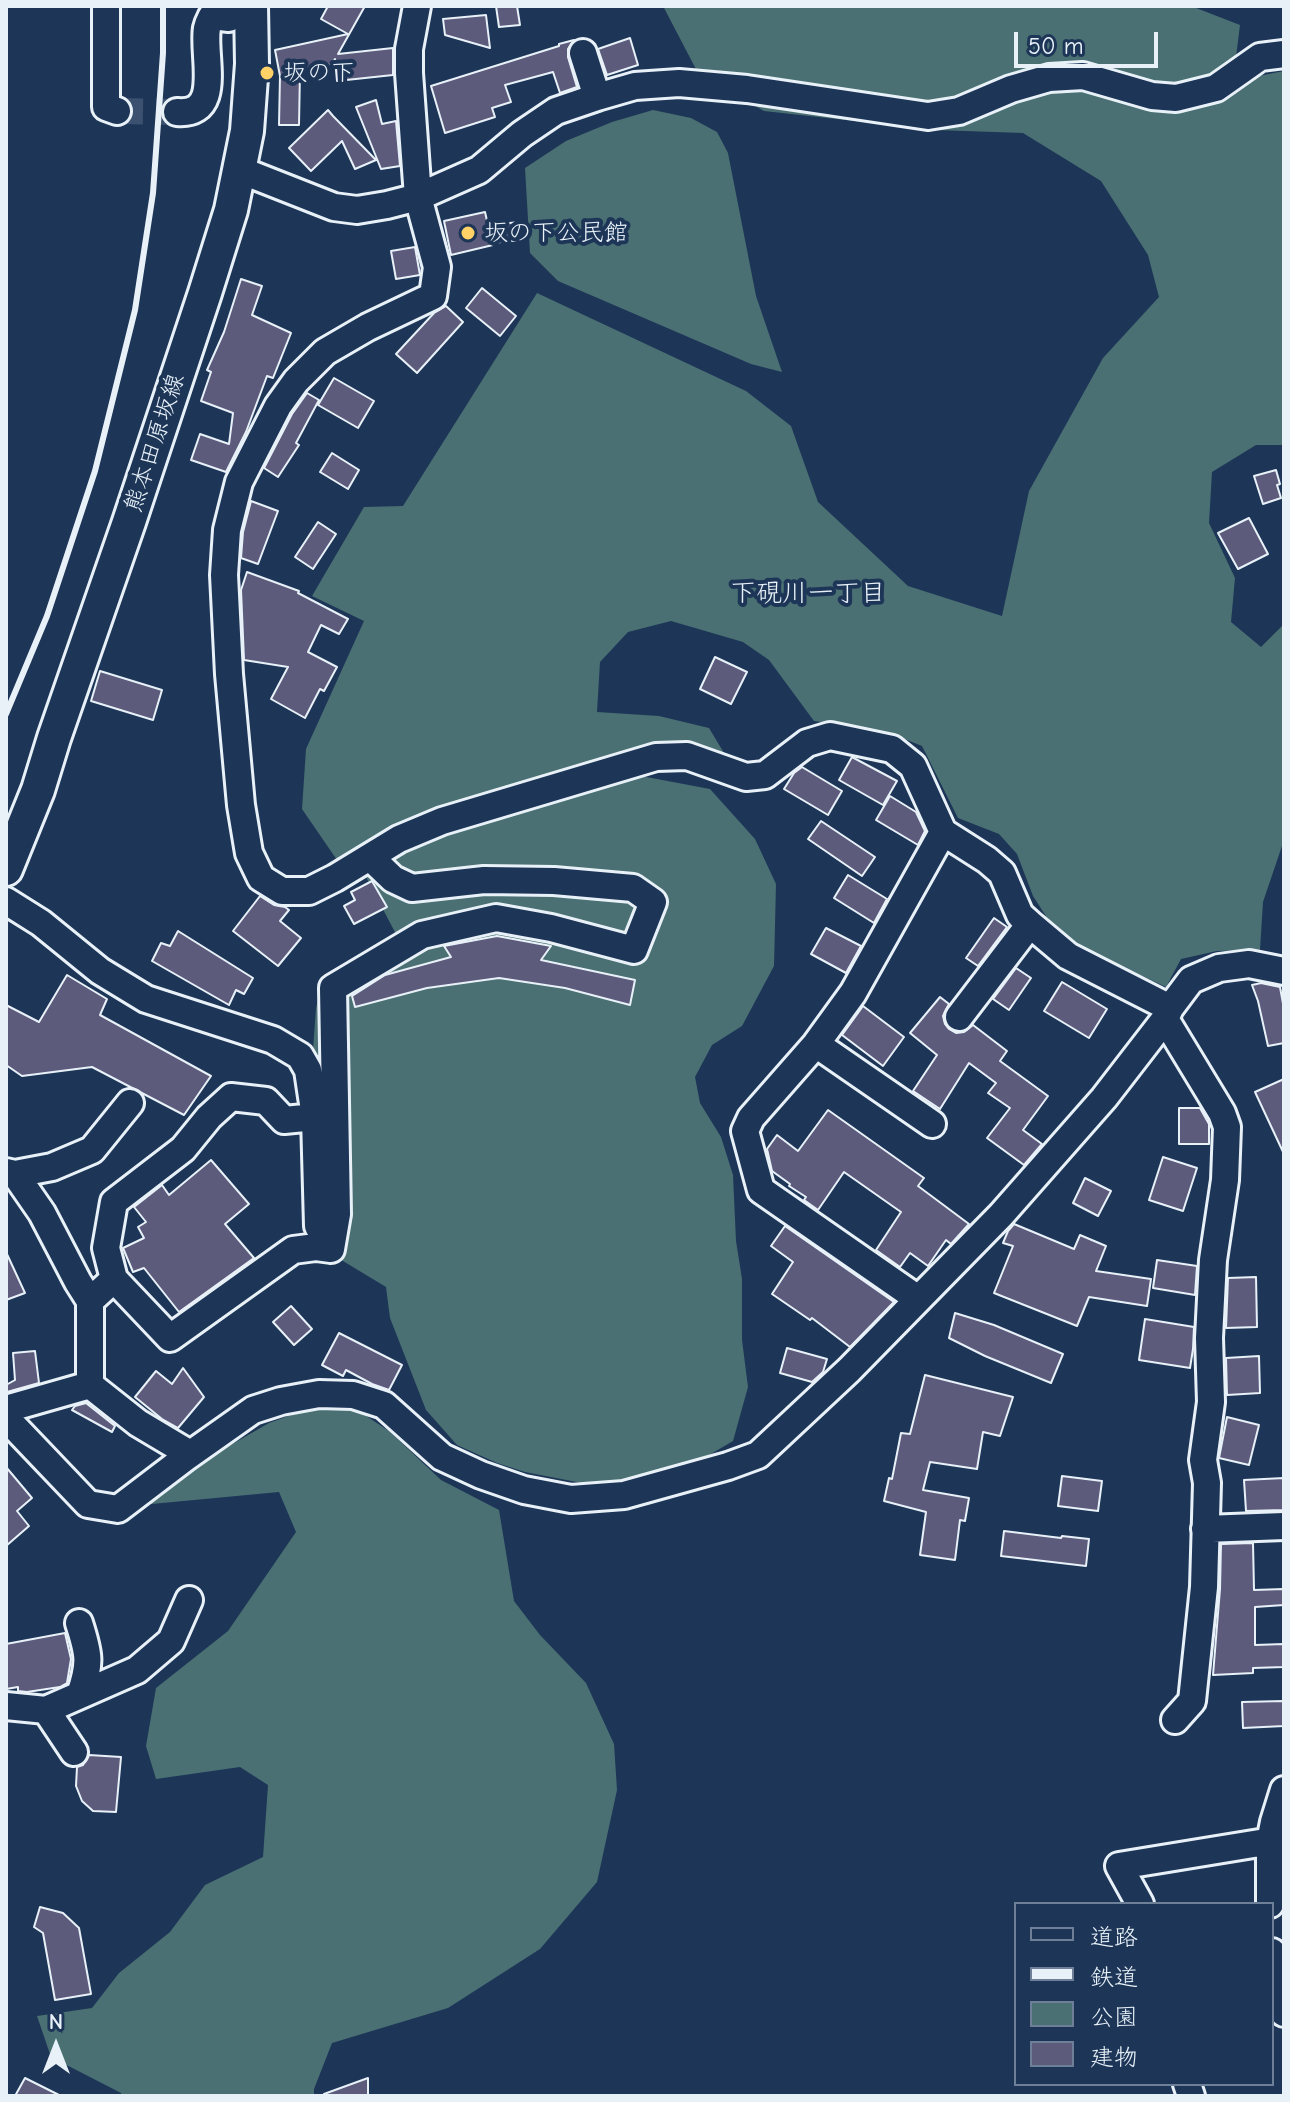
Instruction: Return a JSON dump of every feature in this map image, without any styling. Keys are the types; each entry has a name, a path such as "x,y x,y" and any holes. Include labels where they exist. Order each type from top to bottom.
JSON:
{"main road":[{"name":"熊本田原坂線","path":"15,865 54,738 129,522 231,210 247,131 252,64 251,6"}],"street":[{"path":"106,6 106,107 117,111"},
{"path":"177,112 197,109 205,100 207,28 212,16 229,18 229,6"},
{"path":"417,6 409,49 409,73 418,197 437,267 433,296 368,327 325,352 296,381 278,406 239,482 227,530 224,575 229,674 241,805 249,853 261,878 282,891 309,891 399,839 442,821 656,757 687,756 746,777 765,775 807,743 830,736 892,749 913,766 943,832 1002,873 1020,915 1068,956 1167,1014 1227,1127 1225,1180 1213,1260 1209,1338 1211,1402 1203,1460 1207,1483 1204,1587 1192,1701 1175,1720"},
{"path":"583,53 597,97"},
{"path":"240,170 334,207 357,210 418,197 479,170 522,134 556,111 635,86 679,83 747,89 928,116 959,111 1011,89 1049,78 1083,76 1152,96 1176,98 1216,88 1260,57 1284,54"},
{"path":"918,1299 761,1190 745,1131 751,1118 816,1044 853,993 943,832"},
{"path":"331,1249 337,1214 333,988 422,935 496,918 551,928 634,950 653,902 633,888 554,881 484,880 412,888 393,879 370,857"},
{"path":"15,865 6,899 100,971 146,999 273,1040 300,1056 308,1070 315,1117 318,1226 331,1249"},
{"path":"959,1017 1030,924"},
{"path":"6,1418 88,1504 118,1509 253,1410 319,1394 353,1395 384,1405 442,1457 524,1490 571,1499 624,1495 728,1466 758,1455 849,1370 1001,1215 1104,1098 1191,980 1219,968 1249,964 1284,971"},
{"path":"816,1044 932,1124"},
{"path":"315,1117 284,1120 266,1101 231,1097 209,1117 183,1149 114,1202 106,1248 114,1279 170,1338 293,1250 331,1249"},
{"path":"10,1173 52,1167 92,1150 130,1103"},
{"path":"10,1173 42,1213 90,1301 90,1385"},
{"path":"90,1301 114,1279"},
{"path":"90,1385 138,1423 190,1454"},
{"path":"6,1409 90,1385"},
{"path":"1205,1529 1284,1526"},
{"path":"6,1706 46,1710 137,1670 171,1641 189,1600"},
{"path":"79,1623 88,1651 88,1671 80,1695"},
{"path":"46,1710 74,1752"},
{"path":"1270,1902 1277,1841 1274,1822 1284,1790"},
{"path":"1139,1902 1119,1866 1277,1841"},
{"path":"1274,1962 1284,2013"}],"green space":[{"path":"663,6 1191,6 1240,25 1233,81 1284,71 1284,445 1256,445 1212,472 1209,523 1235,578 1231,622 1261,647 1284,624 1284,840 1263,902 1260,950 1217,951 1181,959 1166,987 1060,938 1033,896 1017,854 999,834 958,818 922,746 887,732 814,721 769,660 743,642 671,621 628,632 600,662 597,712 659,716 709,728 727,758 694,751 436,815 337,860 302,809 306,749 364,621 312,596 364,507 403,506 537,293 746,391 791,426 818,502 908,586 1002,616 1029,491 1103,358 1159,297 1148,255 1101,181 1023,133 936,130 764,111 698,73"},
{"path":"653,110 691,118 717,132 728,153 756,296 782,372 751,364 558,281 530,253 525,168 566,141 612,122"},
{"path":"641,776 710,789 755,839 776,884 774,966 742,1026 712,1045 695,1077 700,1103 721,1137 733,1175 736,1241 742,1279 742,1340 748,1387 733,1441 699,1461 655,1474 592,1485 525,1472 457,1445 426,1410 390,1318 386,1287 338,1258 311,1078 316,1008 323,980 397,936 365,875 420,842"},
{"path":"313,1407 357,1410 389,1431 441,1480 499,1510 514,1601 540,1635 586,1683 614,1744 617,1790 597,1882 540,1949 448,2008 332,2043 314,2096 122,2096 51,2057 37,2016 92,2008 119,1973 170,1932 205,1885 263,1857 268,1785 240,1767 156,1779 146,1746 156,1688 228,1631 296,1532 279,1492 141,1505 222,1450 269,1423"}],"building":[{"path":"328,6 365,6 338,54 393,48 393,75 337,81 335,59 332,64 300,71 299,125 279,125 280,76 275,50 348,34 321,19"},
{"path":"496,6 517,6 520,25 499,27"},
{"path":"486,15 490,48 445,35 443,19"},
{"path":"630,38 638,65 607,75 598,49"},
{"path":"574,40 568,49 568,57 577,87 560,93 553,72 505,85 511,102 492,108 495,117 445,133 431,86"},
{"path":"376,100 382,124 396,121 400,166 381,169 356,107"},
{"path":"328,110 376,160 355,169 342,141 311,171 289,148"},
{"name":"坂の下公民館","path":"485,212 488,225 520,222 521,240 492,243 451,255 444,221"},
{"path":"415,247 420,275 396,279 391,251"},
{"path":"241,279 262,286 252,315 291,333 273,378 267,376 246,432 226,472 191,460 200,434 229,444 233,413 201,401 211,372 207,370 224,332"},
{"path":"482,288 516,316 500,336 466,308"},
{"path":"446,306 463,322 417,373 396,354 434,313"},
{"path":"334,378 374,401 358,428 318,405"},
{"path":"307,393 319,400 296,443 299,445 278,477 264,468 292,414"},
{"path":"332,453 359,470 348,489 320,472"},
{"path":"1276,470 1281,498 1263,504 1254,476"},
{"path":"251,501 278,511 258,564 241,558 243,532"},
{"path":"1249,518 1268,554 1238,569 1218,533"},
{"path":"318,522 336,534 313,569 295,557"},
{"path":"247,572 299,591 348,619 339,634 321,625 308,652 337,667 324,691 320,689 305,718 271,699 288,667 244,660 241,590"},
{"path":"715,657 747,672 731,704 700,689"},
{"path":"100,671 162,690 153,720 91,701"},
{"path":"852,757 897,781 883,805 839,780"},
{"path":"802,767 842,791 828,815 784,789"},
{"path":"890,796 916,812 925,831 918,845 876,820"},
{"path":"821,821 875,857 862,876 808,839"},
{"path":"848,875 887,899 874,923 834,898"},
{"path":"372,881 387,907 354,924 344,906 355,900 351,892"},
{"path":"260,896 289,910 280,921 301,938 278,966 233,931"},
{"path":"994,918 1007,927 978,966 966,958"},
{"path":"826,928 861,946 846,973 811,954"},
{"path":"178,931 253,978 244,994 236,990 229,1005 152,961 161,943 170,946"},
{"path":"497,936 551,946 541,960 635,980 630,1005 565,988 499,978 427,988 355,1007 352,996 385,975 451,957 444,946"},
{"path":"1016,968 1031,978 1009,1010 993,999"},
{"path":"67,975 107,999 100,1015 211,1076 184,1115 92,1067 22,1076 6,1065 6,1005 39,1022"},
{"path":"1062,982 1107,1009 1089,1038 1044,1011"},
{"path":"1261,983 1280,987 1284,1009 1284,1043 1268,1046 1252,985"},
{"path":"940,997 949,1004 943,1016 949,1029 956,1033 964,1032 973,1025 1007,1051 1000,1061 1048,1096 1023,1130 1042,1144 1024,1165 987,1138 1010,1108 988,1093 996,1083 969,1063 940,1109 913,1091 937,1055 910,1033"},
{"path":"863,1006 904,1037 883,1066 842,1035"},
{"path":"1284,1079 1284,1154 1255,1092"},
{"path":"1179,1108 1200,1108 1209,1124 1209,1144 1179,1144"},
{"path":"828,1110 924,1178 918,1186 969,1224 951,1244 946,1240 928,1266 910,1253 900,1267 876,1250 901,1212 844,1172 818,1210 772,1171 767,1149 777,1135 798,1151"},
{"path":"1163,1157 1197,1168 1183,1211 1149,1200"},
{"path":"211,1160 249,1204 225,1224 254,1258 179,1312 144,1268 133,1272 123,1248 144,1238 138,1227 146,1222 134,1207 162,1185 169,1195"},
{"path":"1085,1178 1111,1191 1098,1216 1073,1203"},
{"path":"1014,1224 1074,1249 1080,1235 1106,1246 1096,1271 1151,1279 1147,1306 1089,1297 1077,1326 994,1293 1013,1246 1003,1243"},
{"path":"785,1226 894,1302 850,1347 812,1318 810,1320 772,1294 793,1262 771,1246"},
{"path":"6,1252 25,1293 6,1300"},
{"path":"1157,1260 1197,1266 1195,1295 1153,1288"},
{"path":"1256,1277 1257,1327 1226,1328 1228,1278"},
{"path":"291,1306 312,1329 294,1345 273,1322"},
{"path":"955,1313 994,1325 1063,1354 1051,1383 949,1338"},
{"path":"1145,1319 1194,1327 1190,1368 1139,1360"},
{"path":"339,1333 402,1365 389,1390 346,1370 343,1376 322,1365"},
{"path":"787,1348 827,1359 823,1372 812,1382 780,1373"},
{"path":"35,1351 39,1383 7,1392 6,1385 15,1380 13,1353"},
{"path":"1259,1356 1260,1393 1227,1395 1226,1358"},
{"path":"183,1368 204,1397 178,1428 135,1397 156,1371 172,1384"},
{"path":"925,1375 1013,1397 1000,1436 983,1432 977,1469 930,1462 923,1490 969,1498 965,1521 960,1520 955,1560 920,1555 926,1512 884,1501 889,1478 892,1479 901,1433 910,1434"},
{"path":"86,1403 115,1426 112,1432 72,1410"},
{"path":"1227,1417 1259,1425 1249,1465 1219,1458"},
{"path":"6,1467 32,1498 17,1511 29,1526 6,1546"},
{"path":"1062,1476 1102,1481 1098,1511 1058,1506"},
{"path":"1284,1478 1284,1510 1246,1511 1244,1480"},
{"path":"1004,1531 1089,1539 1086,1566 1001,1556"},
{"path":"1253,1543 1254,1590 1284,1589 1284,1605 1255,1607 1255,1645 1284,1644 1284,1667 1253,1668 1253,1673 1213,1675 1221,1544"},
{"path":"65,1633 71,1659 67,1683 27,1692 18,1691 18,1687 6,1689 6,1644"},
{"path":"1284,1701 1284,1726 1243,1728 1242,1702"},
{"path":"89,1755 121,1757 116,1812 93,1811 82,1801 76,1786 77,1767 83,1765"},
{"path":"40,1907 63,1913 79,1928 91,1994 55,2000 43,1933 34,1927"},
{"path":"25,2078 61,2096 15,2096"},
{"path":"368,2078 368,2096 324,2096 324,2094"}],"tunnel":[{"path":"117,111 177,112"}],"railway":[{"path":"6,714 47,616 95,471 135,310 153,193 163,53 163,6"}],"place":[{"name":"坂の下","path":"267,73"},
{"name":"坂の下公民館","path":"468,233"}],"district":[{"name":"下硯川一丁目","path":"808,594"}]}
